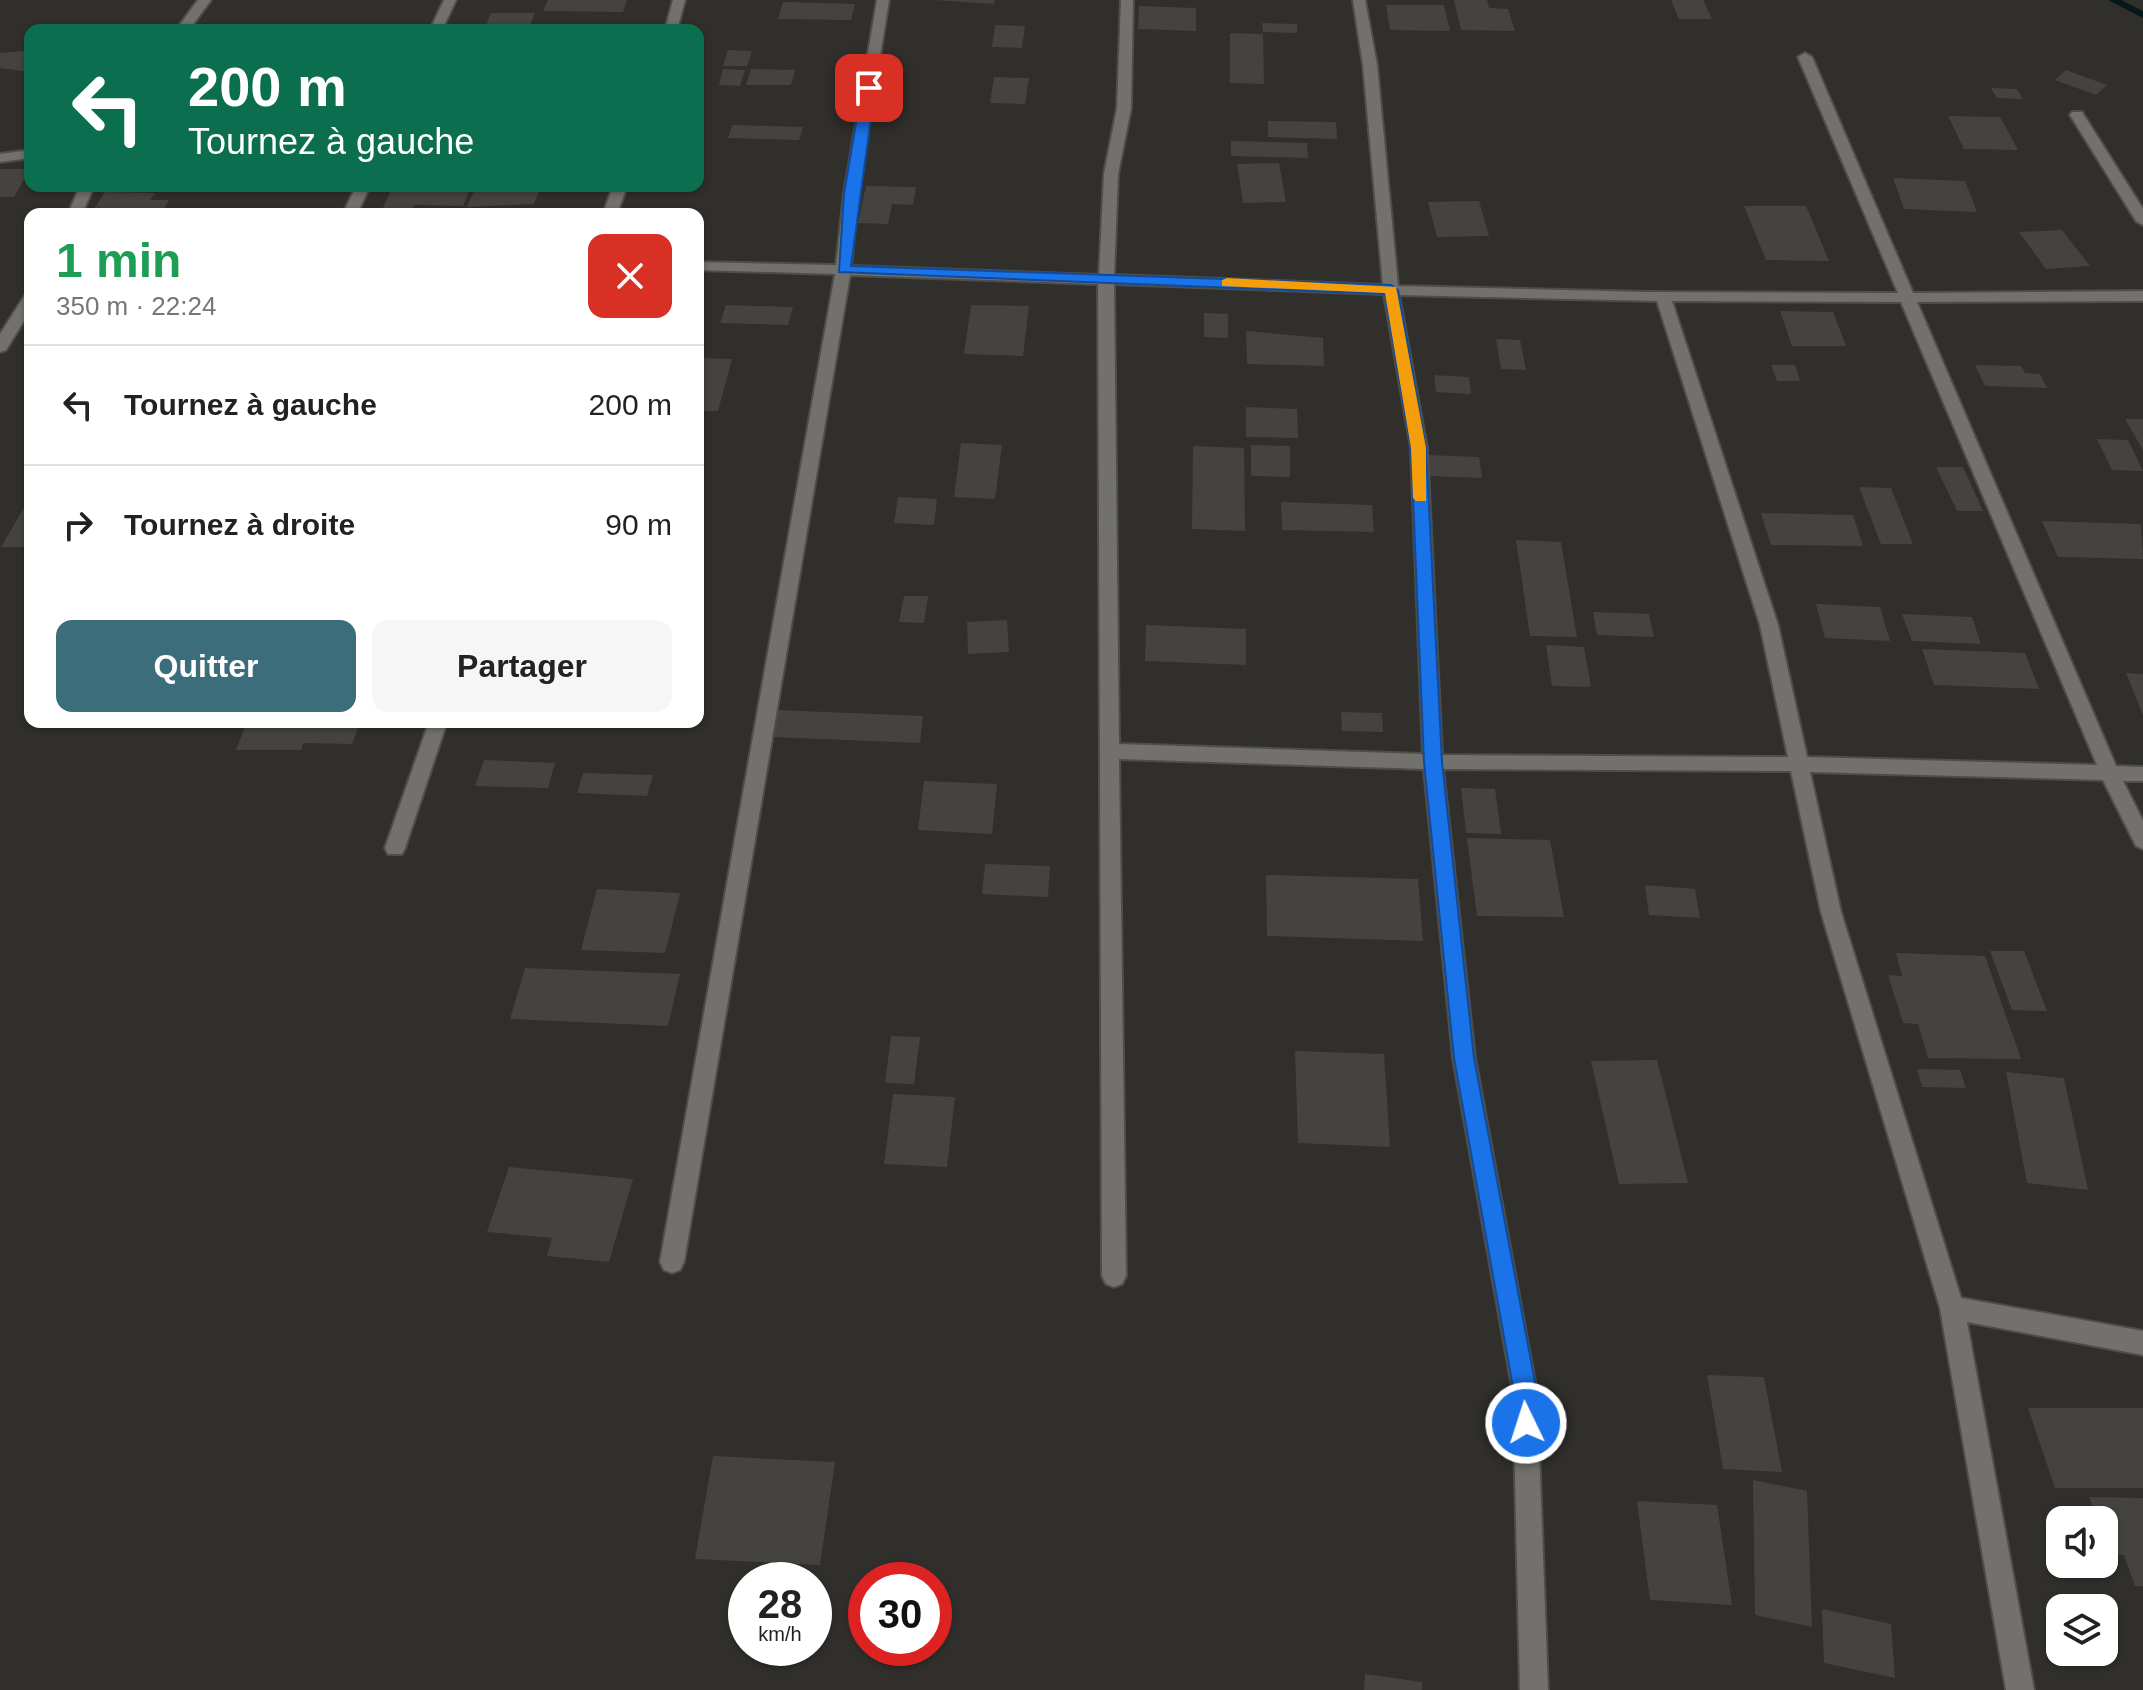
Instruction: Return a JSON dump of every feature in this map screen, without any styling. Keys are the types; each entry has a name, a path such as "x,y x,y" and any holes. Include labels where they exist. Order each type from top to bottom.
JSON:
{"street":[{"path":"187,24 205,0"},
{"path":"439,24 450,0"},
{"path":"673,24 679,0"},
{"path":"672,1262 843,269 851,194 883,0"},
{"path":"1114,1276 1106,277 1111,174 1124,108 1127,0"},
{"path":"1359,0 1370,65 1391,290 1419,448 1433,762 1464,1058 1525,1393 1534,1690"},
{"path":"1805,57 2109,772 2143,841"},
{"path":"2077,115 2143,221"},
{"path":"0,158 24,155"},
{"path":"704,266 1663,297 2143,296"},
{"path":"1663,297 1695,388 1769,625 1831,912 1952,1308 2020,1690"},
{"path":"0,347 24,308"},
{"path":"395,848 436,728"},
{"path":"1109,751 1433,762 1799,764 2143,774"},
{"path":"1952,1308 2143,1343"}],"building":[{"path":"548,0 627,0 623,12 543,11"},
{"path":"934,0 995,0 994,4"},
{"path":"1454,0 1487,0 1489,8 1508,9 1515,31 1461,30"},
{"path":"1671,0 1703,0 1712,19 1679,19"},
{"path":"783,2 855,4 851,20 778,19"},
{"path":"1386,5 1444,5 1450,31 1390,30"},
{"path":"1139,6 1196,8 1196,31 1138,29"},
{"path":"491,13 535,13 530,24 486,24"},
{"path":"1262,23 1297,24 1297,33 1263,32"},
{"path":"995,25 1025,26 1022,48 992,47"},
{"path":"1230,33 1263,34 1264,84 1230,83"},
{"path":"728,50 752,51 747,66 723,66"},
{"path":"24,51 24,71 0,68 0,53"},
{"path":"723,69 745,70 740,86 719,85"},
{"path":"751,69 795,70 791,85 746,85"},
{"path":"2066,70 2107,85 2096,95 2055,80"},
{"path":"994,77 1029,78 1025,104 990,103"},
{"path":"1991,88 2017,89 2023,99 1997,98"},
{"path":"1948,116 2000,117 2018,150 1964,149"},
{"path":"1268,121 1336,122 1337,139 1268,137"},
{"path":"732,125 803,127 799,140 728,138"},
{"path":"1231,141 1307,143 1308,158 1231,156"},
{"path":"1279,163 1286,202 1243,203 1237,164"},
{"path":"0,169 24,169 24,180 14,197 0,197"},
{"path":"1893,178 1965,181 1977,212 1904,209"},
{"path":"866,186 916,187 913,205 892,204 888,224 858,223"},
{"path":"105,192 155,193 150,200 169,200 164,208 95,208"},
{"path":"390,192 469,192 463,206 383,208"},
{"path":"473,192 539,192 534,204 467,207"},
{"path":"1479,201 1489,236 1437,237 1428,202"},
{"path":"1744,206 1806,206 1829,261 1766,260"},
{"path":"2062,230 2090,266 2046,269 2019,232"},
{"path":"726,305 793,307 788,325 720,323"},
{"path":"971,305 1029,306 1023,356 964,354"},
{"path":"1780,311 1833,312 1846,346 1792,346"},
{"path":"1204,313 1228,314 1228,338 1204,337"},
{"path":"1246,331 1323,338 1324,366 1247,364"},
{"path":"1496,339 1520,340 1526,370 1501,369"},
{"path":"704,358 732,359 718,411 704,411"},
{"path":"1771,365 1795,365 1800,381 1777,381"},
{"path":"1975,365 2021,366 2025,373 2040,374 2047,388 1985,386"},
{"path":"1434,375 1469,377 1471,394 1436,392"},
{"path":"1246,407 1297,409 1298,438 1246,437"},
{"path":"2125,419 2143,419 2143,450"},
{"path":"2097,439 2128,440 2143,471 2112,470"},
{"path":"961,443 1002,445 995,499 954,497"},
{"path":"1251,445 1290,446 1290,477 1251,476"},
{"path":"1193,446 1244,448 1245,531 1192,529"},
{"path":"1427,455 1479,457 1482,478 1429,476"},
{"path":"1936,467 1963,467 1983,511 1957,511"},
{"path":"1859,487 1891,488 1913,544 1881,544"},
{"path":"898,497 937,499 934,525 894,523"},
{"path":"1281,502 1372,505 1374,532 1282,530"},
{"path":"24,508 24,547 1,547"},
{"path":"1761,513 1853,515 1863,546 1771,545"},
{"path":"2042,521 2141,524 2143,559 2058,557"},
{"path":"1516,540 1561,542 1577,637 1530,636"},
{"path":"904,596 928,596 924,623 899,622"},
{"path":"1816,604 1880,607 1890,641 1825,638"},
{"path":"1593,612 1649,614 1654,637 1597,635"},
{"path":"1902,614 1972,617 1981,644 1912,641"},
{"path":"1007,620 1009,652 968,654 967,622"},
{"path":"1146,625 1246,629 1246,665 1145,661"},
{"path":"1546,645 1584,647 1591,687 1552,686"},
{"path":"1922,649 2025,653 2039,689 1934,685"},
{"path":"2126,673 2143,674 2143,715"},
{"path":"778,710 923,716 920,743 772,737"},
{"path":"1341,712 1382,713 1383,732 1342,731"},
{"path":"245,728 358,728 352,744 303,743 301,750 236,750"},
{"path":"484,760 555,763 548,788 475,786"},
{"path":"583,773 653,775 647,796 577,793"},
{"path":"924,781 997,784 992,834 918,830"},
{"path":"1461,788 1495,789 1501,834 1466,833"},
{"path":"1467,838 1550,840 1564,917 1477,916"},
{"path":"985,864 1050,866 1048,897 982,894"},
{"path":"1266,875 1418,879 1423,941 1267,936"},
{"path":"1645,885 1695,889 1700,918 1649,915"},
{"path":"597,889 680,893 665,953 581,950"},
{"path":"1990,951 2024,951 2047,1011 2012,1010"},
{"path":"1896,953 1985,956 2021,1059 1928,1058 1918,1024 1903,1023 1888,975 1902,976"},
{"path":"525,968 680,974 668,1026 510,1019"},
{"path":"891,1036 920,1037 914,1084 885,1083"},
{"path":"1295,1051 1384,1054 1390,1147 1298,1143"},
{"path":"1657,1060 1688,1183 1619,1184 1591,1061"},
{"path":"1917,1069 1960,1070 1966,1088 1922,1087"},
{"path":"2006,1072 2064,1078 2088,1190 2027,1183"},
{"path":"893,1094 955,1097 947,1167 884,1164"},
{"path":"509,1167 633,1179 609,1262 547,1256 552,1238 487,1232"},
{"path":"1707,1375 1764,1377 1782,1472 1723,1469"},
{"path":"2028,1408 2143,1408 2143,1488 2055,1488"},
{"path":"713,1456 835,1462 820,1562 695,1559"},
{"path":"1753,1480 1807,1491 1812,1627 1755,1615"},
{"path":"2089,1497 2143,1498 2143,1586 2135,1586 2124,1555 2118,1555 2118,1506 2092,1506"},
{"path":"1637,1501 1717,1505 1732,1605 1650,1600"},
{"path":"1822,1609 1891,1624 1895,1678 1824,1663"},
{"path":"1365,1674 1422,1682 1422,1690 1364,1690"}],"waterway":[{"path":"2113,0 2143,15"}],"slow traffic":[{"path":"1227,283 1391,290 1419,448 1421,498"}],"route":[{"path":"869,88 851,194 843,269 1391,290 1419,448 1433,762 1464,1058 1525,1393 1526,1423"}]}
